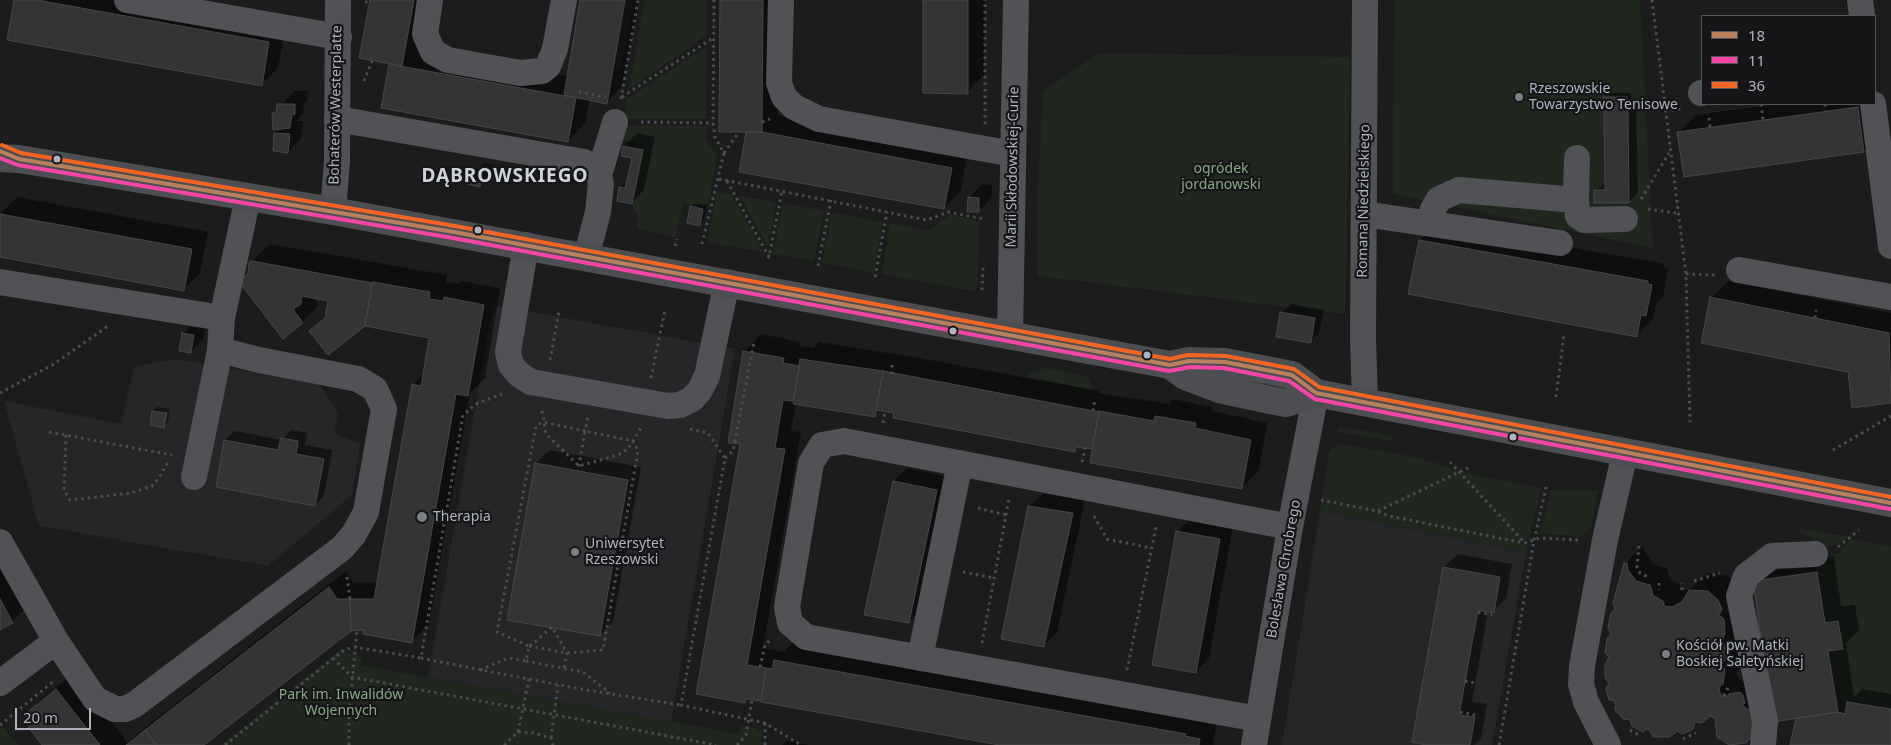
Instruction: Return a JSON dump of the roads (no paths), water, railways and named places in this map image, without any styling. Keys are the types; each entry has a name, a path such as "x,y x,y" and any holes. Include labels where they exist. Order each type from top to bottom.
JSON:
{"main road":[{"path":"6,156 333,211 1170,365 1185,376 1219,389 1286,403 1316,393 1891,503"}],"street":[{"path":"127,0 338,37"},
{"name":"Bohaterów Westerplatte","path":"333,211 337,119 338,0"},
{"path":"430,0 425,34 433,52 448,60 520,74 542,71 548,66 555,49 564,0"},
{"path":"780,0 779,84 784,97 794,108 819,120 1013,154"},
{"name":"Marii Skłodowskiej-Curie","path":"1010,335 1016,0"},
{"name":"Romana Niedzielskiego","path":"1365,0 1362,339 1365,403"},
{"path":"1860,0 1862,15"},
{"path":"599,175 615,105"},
{"path":"1873,105 1891,246"},
{"path":"337,119 572,158 594,167 599,175 601,184 598,212 586,258"},
{"path":"1577,158 1576,200 1578,216 1584,220 1633,210"},
{"path":"1429,223 1433,209 1439,199 1459,190 1576,200"},
{"path":"196,468 220,350 222,318 248,196"},
{"path":"1364,214 1560,244"},
{"path":"526,246 508,352 511,365 520,375 531,382 668,406 680,405 692,400 707,376 727,282"},
{"path":"1730,273 1891,297"},
{"path":"0,282 222,318"},
{"path":"0,542 56,641 95,699 104,705 120,709 134,705 342,548 354,534 366,512 384,409 376,389 358,379 259,360 220,350"},
{"name":"Bolesława Chrobrego","path":"1254,745 1290,527 1316,393"},
{"path":"1258,719 806,637 790,623 787,607 811,463 822,444 844,441 1290,527"},
{"path":"1608,745 1586,702 1581,684 1582,666 1604,544 1625,453"},
{"path":"920,658 960,463"},
{"path":"1763,745 1765,720 1739,596 1746,576 1772,556 1815,554"},
{"path":"0,683 56,641"}],"place":[{"name":"Rzeszowskie Towarzystwo Tenisowe","path":"1519,97"},
{"name":"Therapia","path":"422,517"},
{"name":"Uniwersytet Rzeszowski","path":"575,552"},
{"name":"Kościół pw. Matki Boskiej Saletyńskiej","path":"1666,654"}],"district":[{"name":"DĄBROWSKIEGO","path":"505,177"}],"park label":[{"name":"ogródek jordanowski","path":"1221,177"},
{"name":"Park im. Inwalidów Wojennych","path":"341,704"}]}
